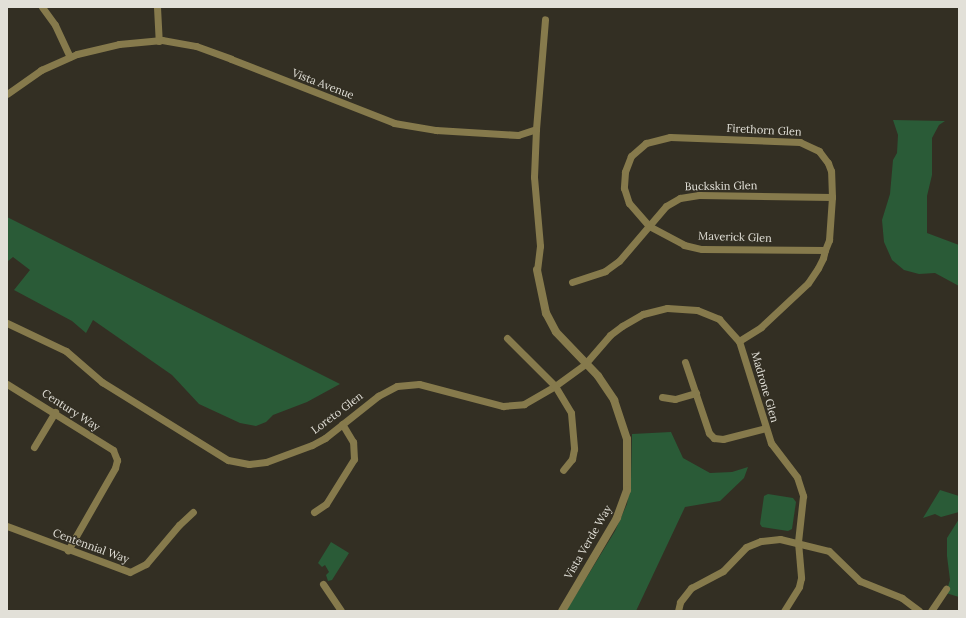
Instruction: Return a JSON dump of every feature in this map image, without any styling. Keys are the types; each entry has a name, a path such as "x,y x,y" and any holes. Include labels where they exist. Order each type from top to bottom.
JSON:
{"street":[{"path":"42,7 55,25 70,57"},
{"path":"157,7 159,41"},
{"path":"537,270 540,246 534,177 536,129 545,19"},
{"name":"Vista Avenue","path":"7,94 41,70 70,57 119,44 159,41 196,46 394,123 436,130 518,135 536,129"},
{"name":"Firethorn Glen","path":"649,226 629,203 624,188 625,172 631,156 646,143 661,138 808,144 819,151 828,163 831,171 832,197 829,240 818,268 808,283 761,327 739,341"},
{"name":"Buckskin Glen","path":"572,282 605,271 618,261 673,200 688,196 832,197"},
{"name":"Maverick Glen","path":"649,226 684,245 702,249 825,250"},
{"name":"Vista Verde Way","path":"537,270 546,313 553,326 564,343 598,376 614,400 625,429 627,490 617,518 562,611"},
{"name":"Madrone Glen","path":"585,364 610,335 622,326 643,314 667,308 697,310 718,319 739,341 766,428 777,454 797,477 804,496 798,542 799,587 784,611"},
{"name":"Loreto Glen","path":"7,323 66,351 102,382 228,460 249,464 279,458 325,438 386,390 407,384 419,384 503,406 524,404 555,386 585,364"},
{"path":"507,338 555,386 567,403 574,426 574,449 572,459 563,470"},
{"path":"685,362 709,432 714,438 723,439 766,428"},
{"name":"Century Way","path":"7,384 55,412 113,450 117,460 115,468 68,550"},
{"path":"662,398 675,399 696,393"},
{"path":"34,447 55,412"},
{"path":"314,512 326,504 354,459 354,442 342,424"},
{"name":"Centennial Way","path":"7,526 130,572 146,564 179,524 193,512"},
{"path":"678,611 680,602 691,588 723,571 746,547 761,540 780,538 829,551 860,580 902,598 919,611"},
{"path":"323,584 341,611"},
{"path":"931,611 946,589"}],"green space":[{"path":"893,120 945,121 939,125 932,138 932,175 927,196 927,233 959,245 959,286 935,273 919,274 904,270 892,260 884,242 882,220 890,194 893,160 897,153 898,135"},
{"path":"7,217 340,384 307,402 273,415 266,422 256,426 240,423 199,404 172,375 93,320 86,333 72,321 14,290 30,270 13,257 8,261"},
{"path":"671,432 683,458 710,473 732,472 748,467 744,478 720,501 685,507 636,611 566,611 615,531 627,504 631,479 632,434"},
{"path":"940,490 959,496 959,512 941,517 935,514 923,518"},
{"path":"768,494 793,498 796,502 792,529 788,531 762,527 760,524 764,496"},
{"path":"959,519 959,597 946,593 950,580 947,556 947,538"},
{"path":"331,542 349,553 332,580 328,581 326,575 329,572 325,565 322,567 318,563"}]}
